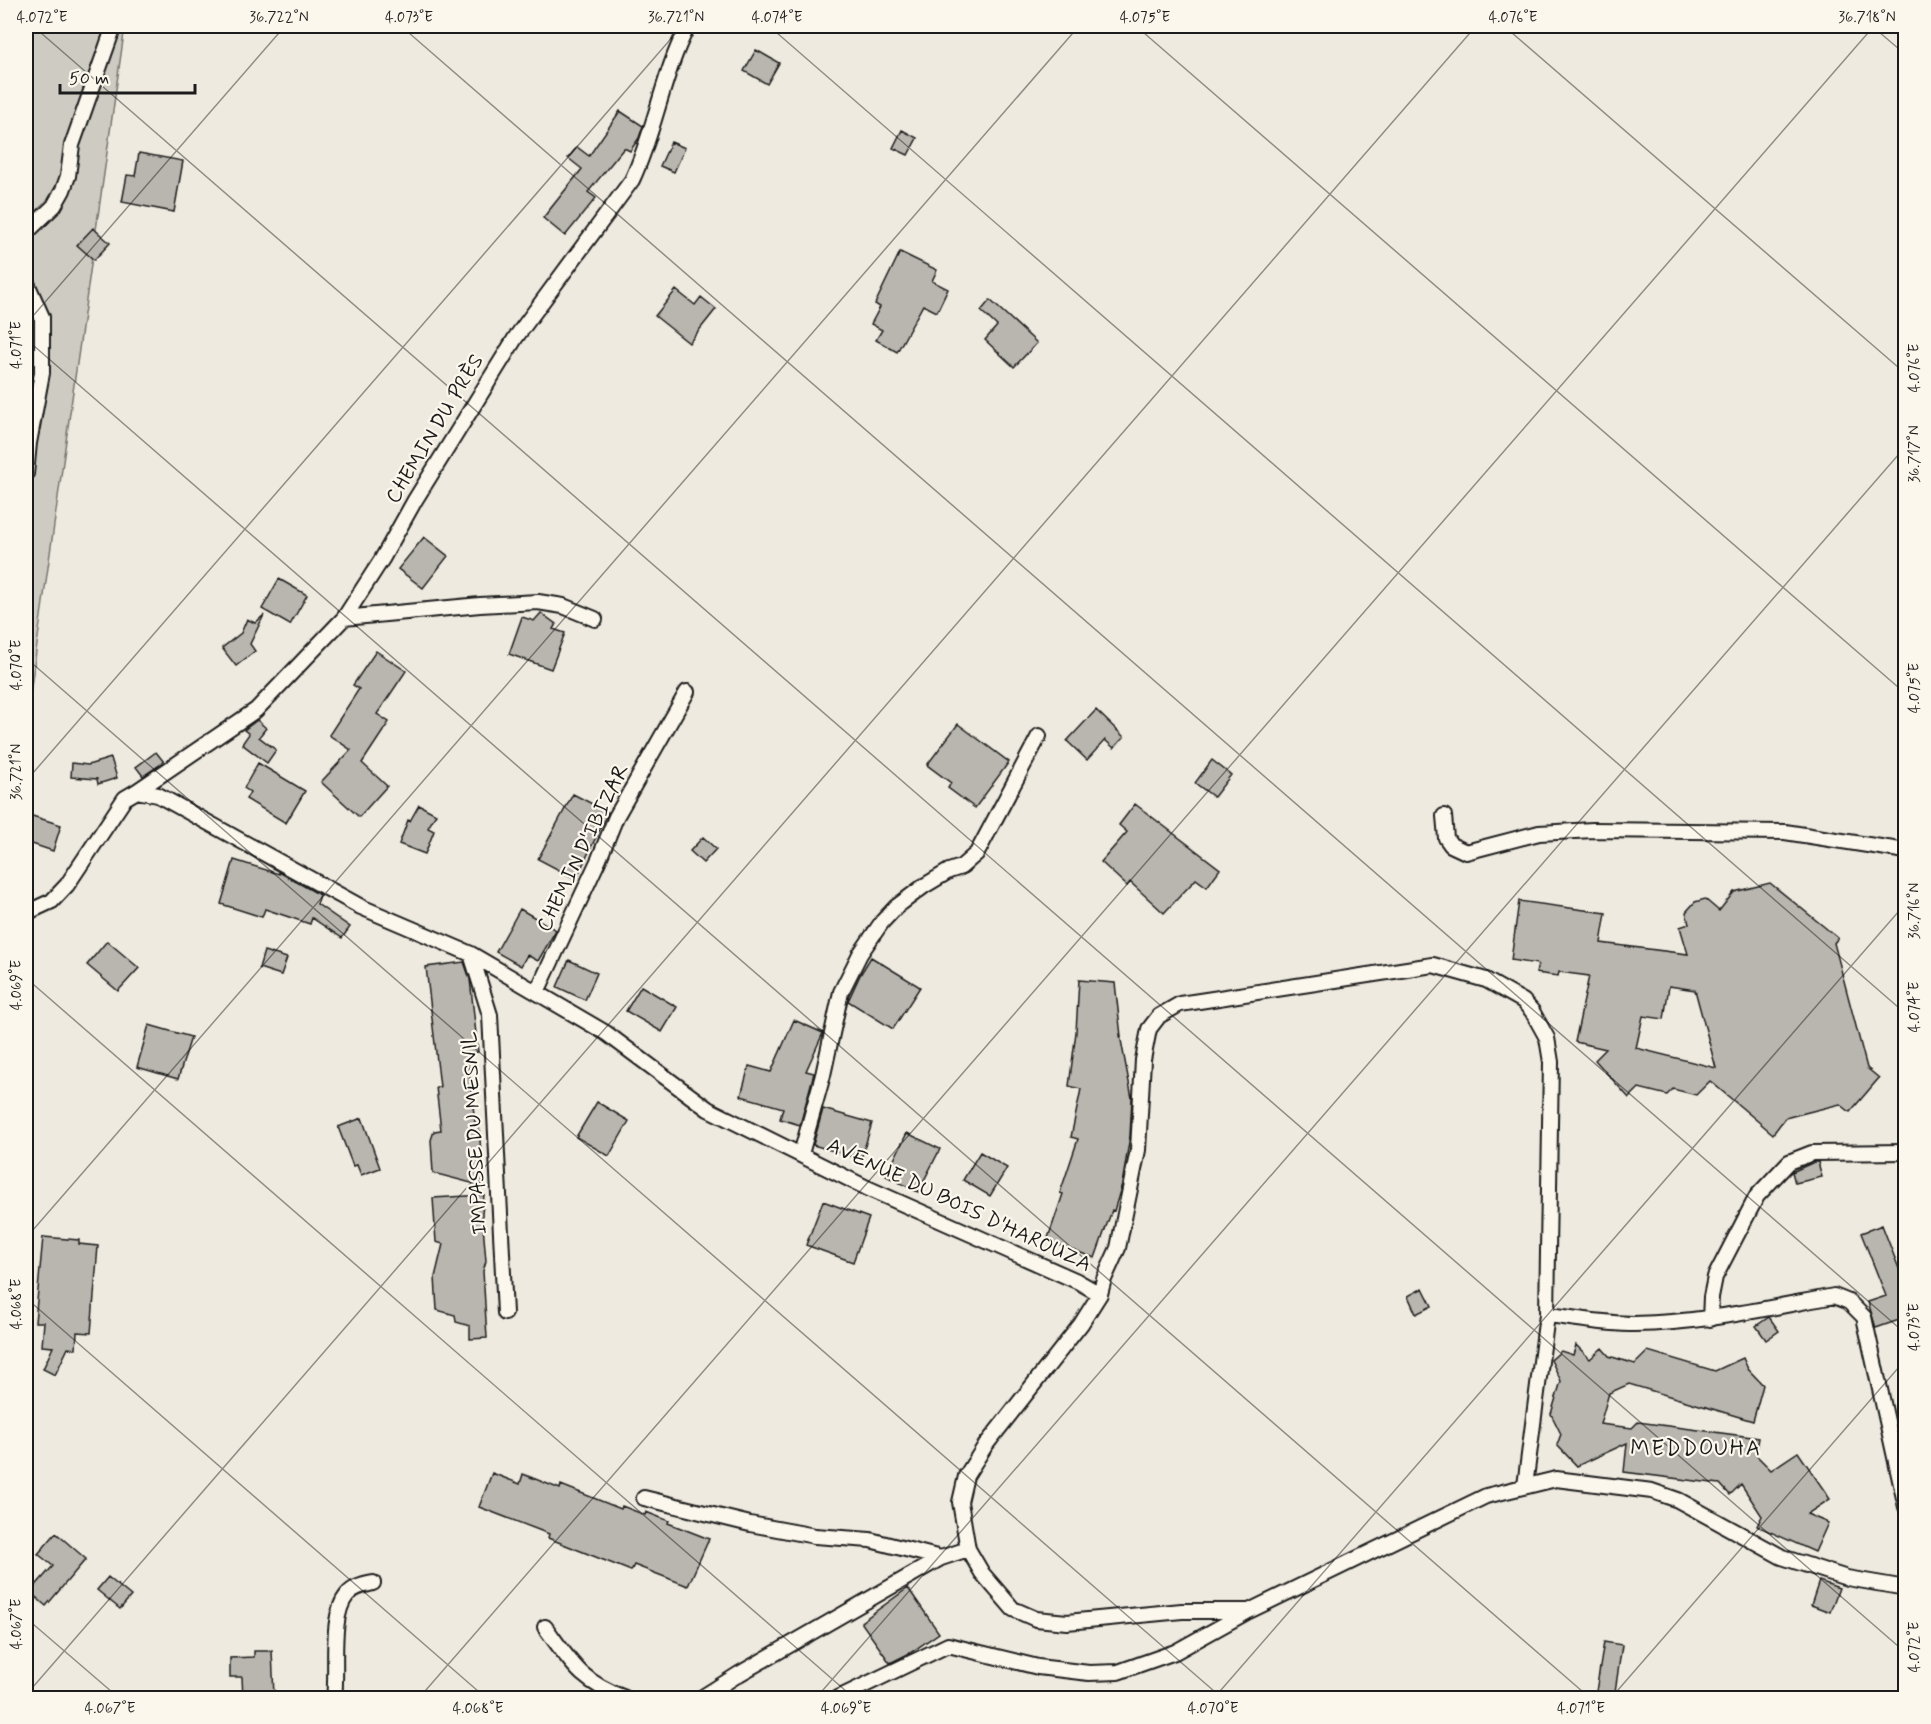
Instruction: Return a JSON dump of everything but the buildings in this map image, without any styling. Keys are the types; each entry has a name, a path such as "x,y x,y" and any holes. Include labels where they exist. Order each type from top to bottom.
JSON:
{"street":[{"path":"26,233 54,206 63,190 68,176 72,145 114,26"},
{"name":"CHEMIN DU PRÈS","path":"26,913 52,901 67,885 125,798 256,710 344,618 516,337 632,180 641,162 666,82 688,26"},
{"path":"26,281 42,317 42,373 29,443 26,474"},
{"path":"344,618 538,602 563,606 595,620"},
{"name":"CHEMIN D'IBIZAR","path":"537,992 616,817 687,692"},
{"path":"801,1154 823,1075 841,992 860,954 882,922 896,907 949,871 961,867 977,853 1039,736"},
{"name":"AVENUE DU BOIS D'HAROUZA","path":"137,791 158,795 361,907 471,954 606,1033 708,1109 867,1188 1067,1277 1100,1294 1082,1324 985,1446 966,1476 960,1502 968,1549 982,1573 1013,1609 1036,1619 1067,1622 1182,1611 1249,1611 1486,1496 1556,1479 1652,1491 1678,1500 1782,1557 1847,1578 1905,1588"},
{"path":"1444,816 1446,838 1451,844 1466,852 1539,833 1593,830 1785,832 1905,851"},
{"name":"IMPASSE DU MESNIL","path":"471,954 490,1015 505,1313"},
{"path":"1100,1294 1118,1248 1138,1150 1143,1060 1149,1029 1159,1016 1180,1004 1433,965 1486,980 1523,1001 1532,1011 1547,1038 1551,1062 1547,1315 1525,1486"},
{"path":"1710,1319 1715,1277 1757,1196 1788,1162 1812,1154 1905,1152"},
{"path":"1547,1315 1631,1324 1710,1319 1834,1296 1849,1302 1863,1317 1905,1507"},
{"path":"644,1498 750,1524 814,1536 870,1540 941,1558"},
{"path":"701,1698 941,1558 968,1549"},
{"path":"334,1698 336,1636 340,1608 347,1594 358,1586 373,1583"},
{"path":"838,1698 948,1645 1038,1667 1089,1673 1118,1672 1175,1652 1249,1611"},
{"path":"545,1627 584,1677 607,1692 626,1698"}],"shaded area":[{"path":"26,26 125,26 26,722"}],"district":[{"name":"MEDDOUHA","path":"1696,1449"}]}
